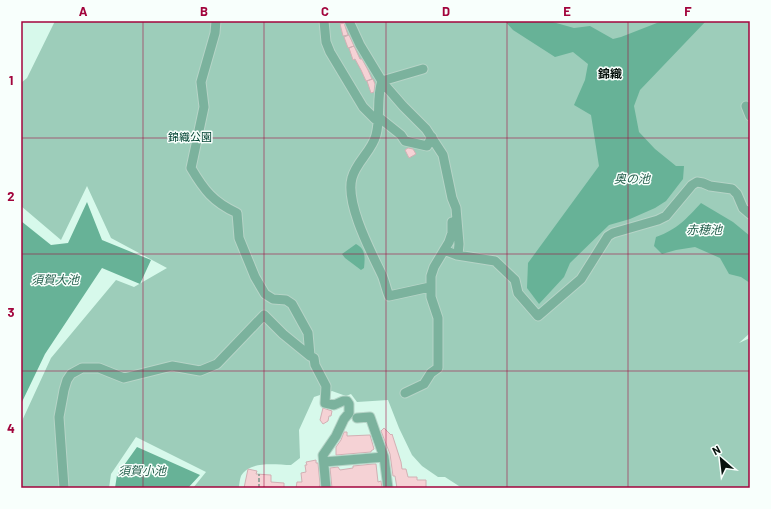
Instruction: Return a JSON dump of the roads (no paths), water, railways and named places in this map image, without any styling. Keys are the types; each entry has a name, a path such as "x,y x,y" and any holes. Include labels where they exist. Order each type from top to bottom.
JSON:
{"street":[{"path":"216,21 215,33 201,82 204,107 190,168 202,186 217,202 237,213 239,238 255,277 265,294 273,299 286,300 292,304 308,333 310,356"},
{"path":"324,21 326,42 330,52 363,107 370,115 381,119 401,135 405,141 427,146 432,137"},
{"path":"349,21 360,45 382,80 393,95 432,137 443,155 452,198 456,208 459,244 458,255"},
{"path":"382,80 423,69"},
{"path":"382,80 375,138 354,170 350,187 351,195 365,240 383,277 389,296 430,287"},
{"path":"746,106 750,116"},
{"path":"444,250 458,255 495,261 515,280 518,293 538,316 581,279 608,236 613,233 658,220 666,216 692,185 697,182 710,186 732,189 737,194 743,208 750,214"},
{"path":"405,393 424,384 431,373 438,368 438,318 430,287 434,267 452,233 452,198"},
{"path":"64,488 59,417 64,390 67,380 71,374 82,368 99,368 124,378 172,366 200,371 217,364 264,315 283,334 314,358 315,365 326,386 324,404 334,405 343,401 347,401 349,404 349,413 344,418 336,436 323,455 326,488"},
{"path":"357,418 370,417 384,457 388,488"},
{"path":"324,462 384,457"}],"water":[{"name":"奥の池","path":"505,21 549,21 574,28 590,26 613,39 662,21 706,21 640,90 634,106 639,132 655,149 676,166 684,166 683,179 666,201 655,208 630,219 609,225 570,263 564,277 539,304 527,288 528,263 599,166 591,115 574,105 585,80 588,64 573,52 555,57 513,30"},
{"name":"須賀大池","path":"87,202 102,240 151,260 140,284 102,268 45,354 21,404 21,221 51,245 68,243"},
{"name":"赤穂池","path":"701,203 733,222 750,236 750,283 741,277 729,274 720,258 695,247 662,254 654,246 656,237 676,227"},
{"path":"356,244 362,248 364,254 364,268 361,270 342,254"},
{"name":"須賀小池","path":"137,447 200,475 188,488 115,488 117,475"}],"district":[{"name":"錦織","path":"610,73"}],"park label":[{"name":"錦織公園","path":"190,136"}]}
